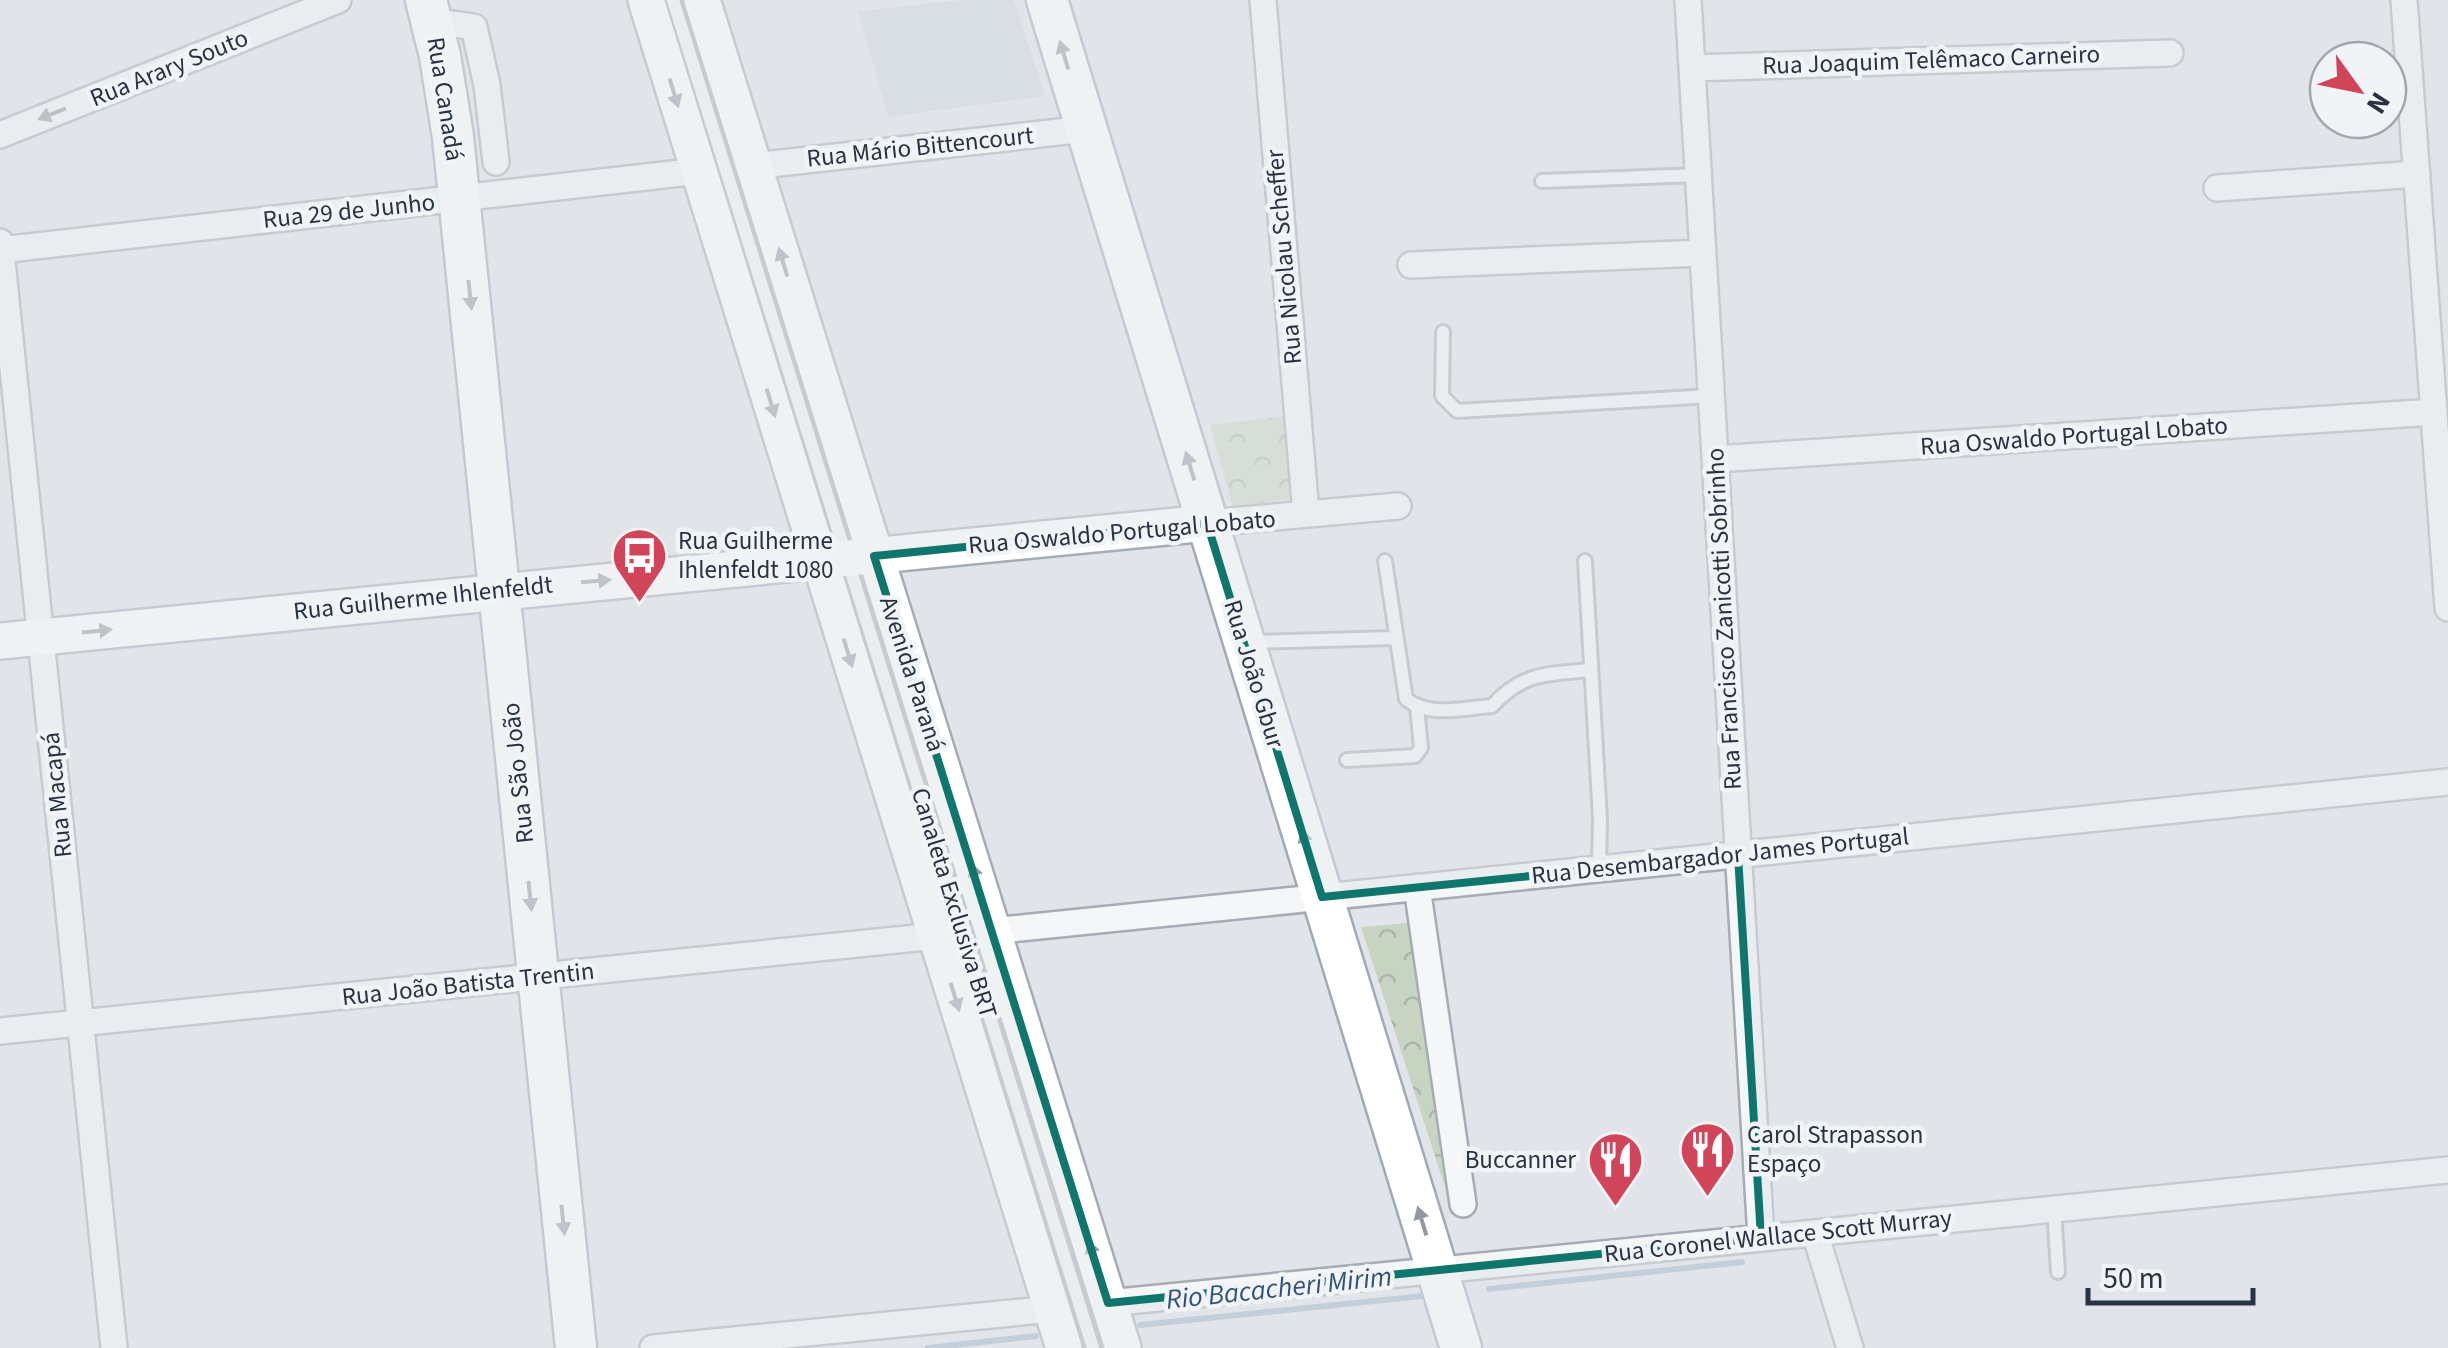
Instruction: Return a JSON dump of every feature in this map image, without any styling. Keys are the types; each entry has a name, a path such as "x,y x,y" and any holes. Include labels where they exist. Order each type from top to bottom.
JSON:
{"main road":[{"name":"Rua João Gbur","path":"1047,0 1460,1348"},
{"name":"Rua Canadá","path":"429,11 451,117 460,198"},
{"name":"Rua São João","path":"460,198 576,1348"}],"street":[{"name":"Rua Arary Souto","path":"0,135 338,0"},
{"name":"Avenida Paraná","path":"646,0 698,171 992,931 1123,1348"},
{"name":"Avenida Paraná","path":"702,0 754,166 936,936 1064,1348"},
{"name":"Rua Nicolau Scheffer","path":"1262,0 1306,514"},
{"name":"Rua Francisco Zanicotti Sobrinho","path":"1688,0 1761,1238"},
{"path":"2404,0 2448,608"},
{"path":"429,11 474,28 488,85 496,162"},
{"name":"Rua Joaquim Telêmaco Carneiro","path":"1692,68 2170,53"},
{"path":"451,117 488,85"},
{"name":"Rua Mário Bittencourt","path":"754,166 1086,129"},
{"name":"Rua 29 de Junho","path":"0,250 698,171"},
{"path":"2217,188 2417,174"},
{"name":"Rua Macapá","path":"0,242 114,1348"},
{"path":"1411,265 1702,253"},
{"name":"Rua Oswaldo Portugal Lobato","path":"1715,459 2434,412"},
{"name":"Rua Oswaldo Portugal Lobato","path":"847,558 1398,506"},
{"name":"Rua Guilherme Ihlenfeldt","path":"0,641 847,558"},
{"name":"Rua Desembargador James Portugal","path":"992,931 2448,782"},
{"path":"1417,888 1463,1204"},
{"name":"Rua João Batista Trentin","path":"0,1031 936,936"},
{"name":"Rua Coronel Wallace Scott Murray","path":"1108,1302 2448,1170"},
{"path":"1816,1232 1850,1348"},
{"path":"653,1348 1052,1308"}],"lane":[{"name":"Canaleta Exclusiva BRT","path":"673,0 1094,1348"},
{"path":"1542,182 1698,175"},
{"path":"1443,332 1442,396 1458,411 1711,396"},
{"path":"1386,561 1406,699 1417,708 1434,711 1492,706 1508,688 1531,676 1590,670"},
{"path":"1585,561 1600,819 1599,869"},
{"path":"1244,642 1395,638"},
{"path":"1348,760 1416,756 1421,748 1417,708"},
{"path":"1034,1061 1039,1174"},
{"path":"2054,1209 2058,1272"}],"highlighted area":[{"path":"1207,523 1322,897 1738,855 1761,1238 1108,1303 874,556"}],"shaded area":[{"path":"963,0 1014,0 1045,96 888,117 858,11"}],"green space":[{"path":"1284,416 1290,499 1233,507 1210,425"},
{"path":"1409,923 1445,1187 1361,927"}],"waterway":[{"name":"Rio Bacacheri Mirim","path":"1489,1289 1742,1262"},
{"name":"Rio Bacacheri Mirim","path":"1140,1325 1423,1296"},
{"name":"Rio Bacacheri Mirim","path":"928,1348 1036,1336"}],"place":[{"name":"Rua Guilherme Ihlenfeldt 1080","path":"639,604"},
{"name":"Carol Strapasson Espaço","path":"1708,1198"},
{"name":"Buccanner","path":"1615,1209"}]}
